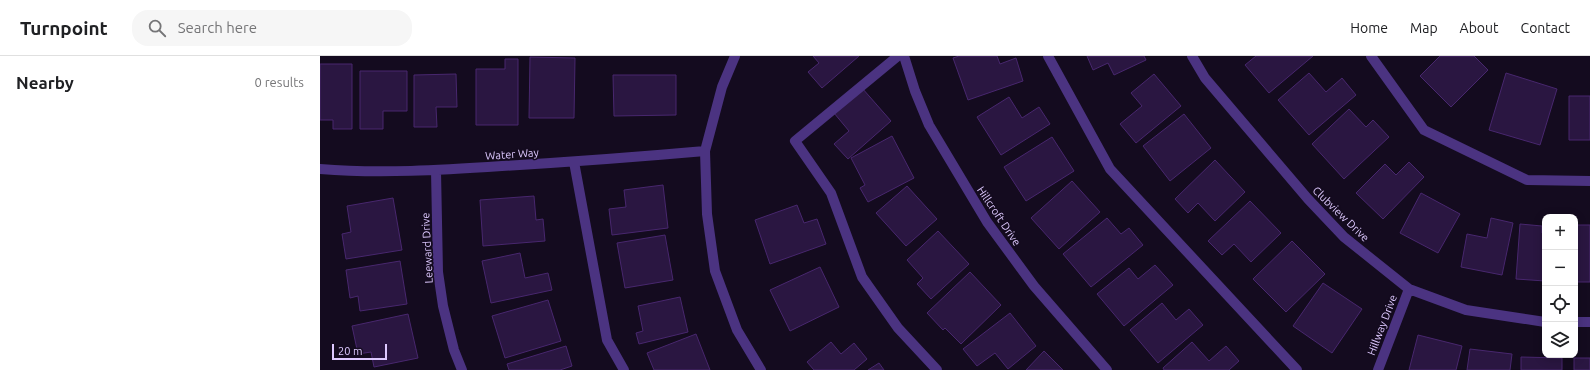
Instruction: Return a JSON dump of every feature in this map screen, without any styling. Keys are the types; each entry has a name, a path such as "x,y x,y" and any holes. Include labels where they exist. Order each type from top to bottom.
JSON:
{"street":[{"path":"735,56 722,87 705,151 707,214 715,271 737,330 761,370"},
{"path":"898,56 795,141 830,192 862,277 898,328 937,370"},
{"name":"Hillcroft Drive","path":"904,56 915,91 929,125 987,222 1034,286 1108,370"},
{"path":"1048,56 1110,169 1297,370"},
{"name":"Clubview Drive","path":"1192,56 1205,78 1308,199 1344,237 1409,289 1466,310 1542,322"},
{"path":"1371,56 1424,130 1527,180 1590,182"},
{"name":"Water Way","path":"320,169 436,170 574,162 705,151"},
{"path":"574,162 607,340 624,370"},
{"name":"Leeward Drive","path":"436,170 438,272 454,350 462,370"},
{"name":"Hillway Drive","path":"1378,370 1409,289"},
{"path":"1578,322 1590,322"}],"building":[{"path":"813,56 859,56 822,88 808,72 819,63"},
{"path":"959,56 997,56 1000,64 1016,58 1023,81 968,100 953,58"},
{"path":"1087,56 1144,56 1146,60 1114,75 1108,63 1093,70"},
{"path":"1256,56 1313,56 1269,93 1245,65"},
{"path":"1440,56 1474,56 1488,70 1451,107 1420,76"},
{"path":"530,57 575,58 574,118 529,118"},
{"path":"505,59 518,59 518,125 476,125 476,69 505,69"},
{"path":"320,64 352,64 352,129 333,129 333,120 320,120"},
{"path":"360,71 407,71 407,111 383,111 383,129 360,129"},
{"path":"1309,73 1326,92 1342,78 1356,95 1309,135 1278,100"},
{"path":"1506,73 1557,89 1540,145 1489,130"},
{"path":"456,74 457,107 436,107 437,127 414,127 414,75"},
{"path":"1154,74 1181,106 1136,143 1120,124 1142,106 1131,93"},
{"path":"613,75 676,75 676,115 614,116"},
{"path":"862,88 891,121 848,159 834,144 849,131 834,113"},
{"path":"1569,96 1590,96 1590,140 1569,140"},
{"path":"1009,97 1022,118 1039,107 1050,124 1001,155 977,117"},
{"path":"1349,109 1366,127 1373,120 1389,137 1344,179 1312,144"},
{"path":"1184,114 1211,148 1170,181 1143,146"},
{"path":"892,136 914,178 868,202 860,188 865,185 851,158"},
{"path":"1052,137 1074,171 1026,201 1004,167"},
{"path":"1215,160 1245,192 1215,221 1198,203 1188,213 1175,199"},
{"path":"1409,162 1424,177 1383,219 1356,193 1385,164 1396,175"},
{"path":"1072,181 1100,212 1059,249 1031,218"},
{"path":"663,185 668,228 612,235 609,209 626,207 624,190"},
{"path":"907,186 937,219 906,246 876,213"},
{"path":"1421,193 1460,214 1438,253 1400,233"},
{"path":"534,196 536,220 543,219 545,241 483,246 480,200"},
{"path":"393,198 402,250 346,259 342,234 351,232 347,206"},
{"path":"1250,201 1281,233 1251,262 1234,244 1222,255 1208,241"},
{"path":"797,205 804,223 817,219 826,244 770,264 755,220"},
{"path":"1107,218 1121,234 1129,228 1143,245 1091,287 1063,254"},
{"path":"1491,218 1513,223 1502,275 1461,267 1467,234 1487,238"},
{"path":"1520,224 1542,226 1542,281 1516,279"},
{"path":"1578,225 1590,225 1590,282 1578,282"},
{"path":"938,231 969,264 931,299 917,284 923,278 907,260"},
{"path":"665,235 673,280 625,288 617,243"},
{"path":"1292,241 1325,274 1286,312 1253,279"},
{"path":"520,253 525,278 548,273 552,290 491,303 482,261"},
{"path":"400,261 407,304 360,311 358,296 350,298 346,270"},
{"path":"1155,265 1173,285 1124,326 1097,294 1129,268 1138,279"},
{"path":"820,267 839,307 790,331 770,290"},
{"path":"970,272 1001,305 961,344 945,328 943,330 927,313"},
{"path":"1323,283 1362,309 1332,353 1293,326"},
{"path":"680,297 688,332 639,344 636,333 643,331 638,306"},
{"path":"548,300 561,341 505,358 492,316"},
{"path":"1162,303 1176,320 1189,309 1203,325 1158,363 1130,330"},
{"path":"1010,313 1036,346 1008,369 995,353 977,366 963,349"},
{"path":"408,314 418,358 374,367 371,352 358,354 352,326"},
{"path":"696,334 710,370 654,370 647,353"},
{"path":"1418,335 1462,346 1456,370 1409,370"},
{"path":"831,342 841,354 854,343 867,359 854,370 814,370 807,362"},
{"path":"1192,342 1209,361 1226,346 1239,361 1229,370 1164,370 1163,368"},
{"path":"566,346 572,366 560,370 509,370 507,364"},
{"path":"1470,349 1512,354 1510,370 1467,370"},
{"path":"1044,351 1063,370 1026,370"},
{"path":"1521,357 1562,358 1562,370 1521,370"},
{"path":"1574,358 1590,358 1590,370 1574,370"},
{"path":"879,363 884,370 868,370"}]}
